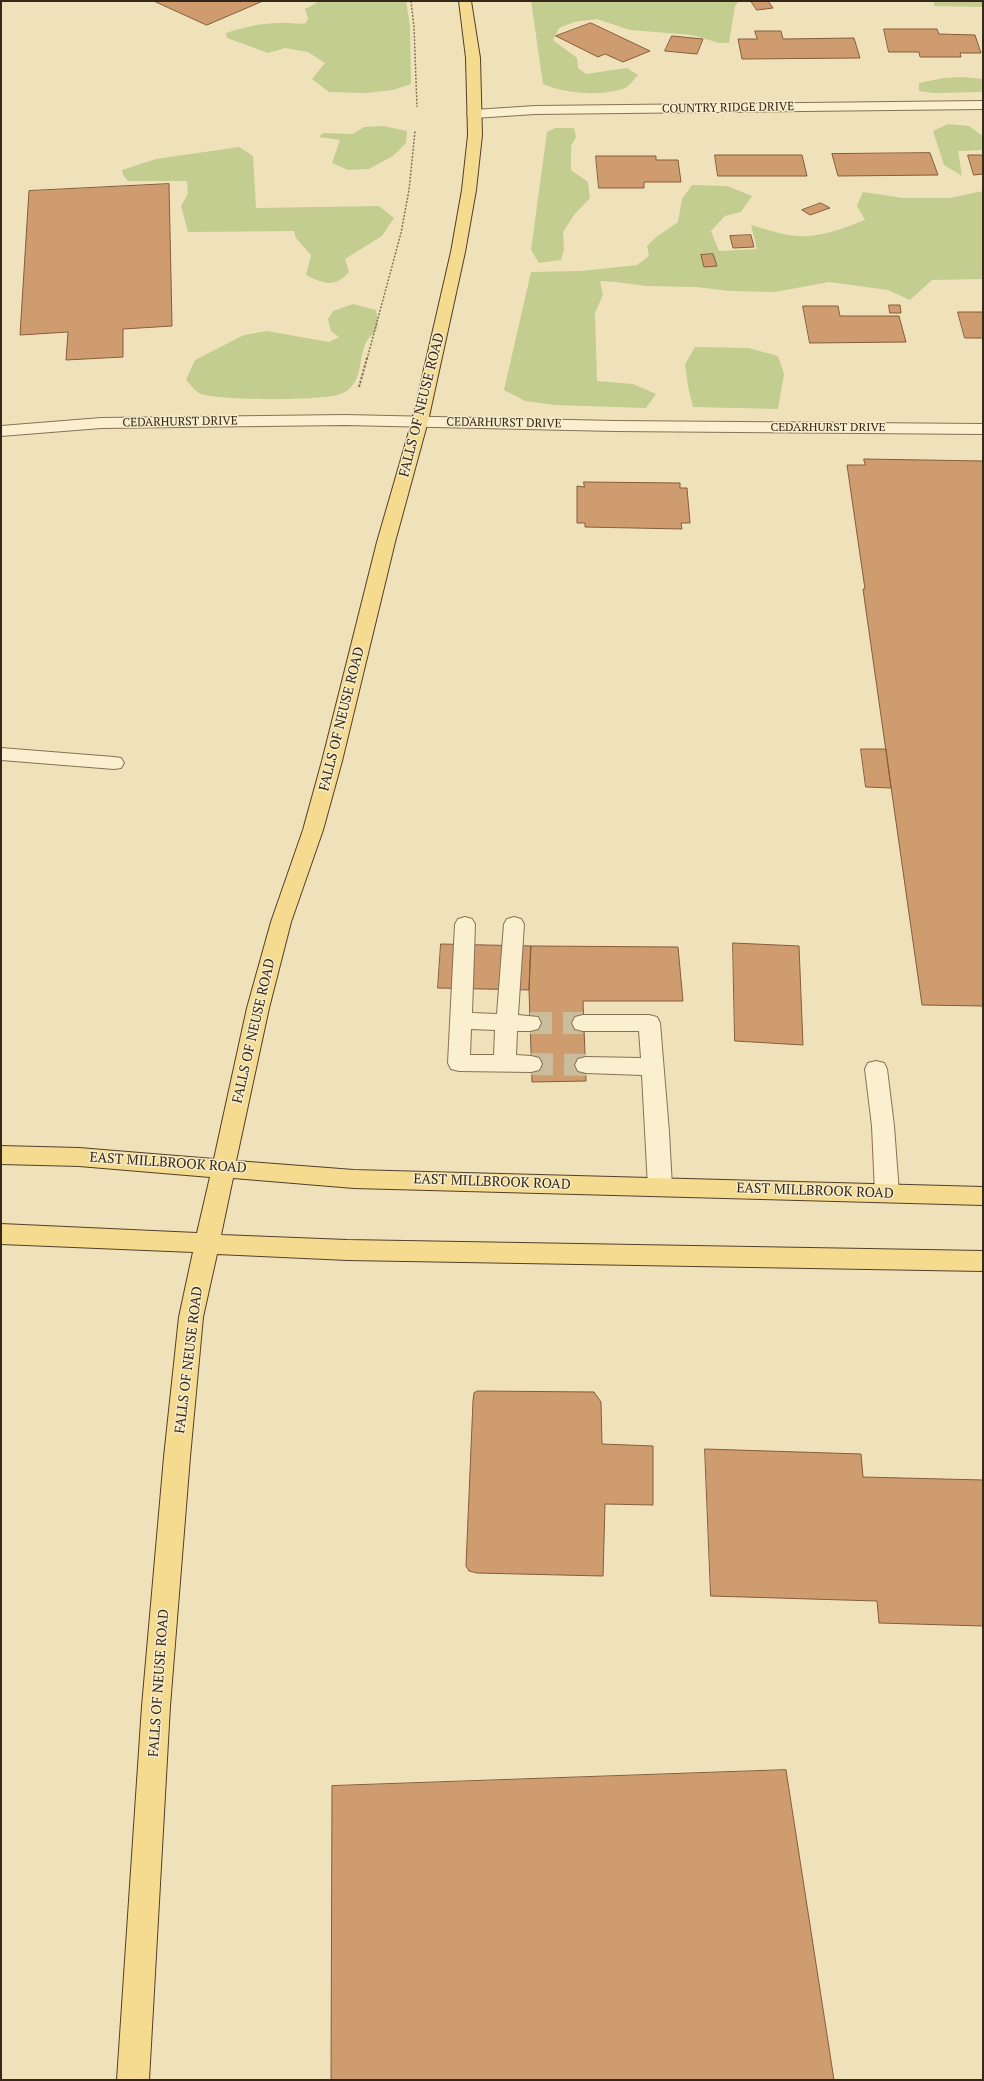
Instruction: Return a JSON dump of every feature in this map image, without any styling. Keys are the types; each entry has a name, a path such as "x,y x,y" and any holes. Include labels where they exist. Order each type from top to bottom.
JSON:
{"main road":[{"name":"FALLS OF NEUSE ROAD","path":"133,2080 156,1706 177,1458 191,1317 258,1008 281,922 313,830 332,761 386,542 420,421 460,244 469,190 475,135 473,58 465,1"},
{"name":"EAST MILLBROOK ROAD","path":"1,1155 79,1157 223,1167 354,1179 983,1196"},
{"path":"1,1234 347,1250 983,1261"}],"street":[{"name":"COUNTRY RIDGE DRIVE","path":"474,114 535,110 983,105"},
{"name":"CEDARHURST DRIVE","path":"1,431 108,423 345,420 615,426 983,429"},
{"path":"1,754 114,763"},
{"path":"465,924 459,1063 531,1064"},
{"path":"504,1064 514,924"},
{"path":"461,1022 530,1023"},
{"path":"583,1023 649,1023 660,1187"},
{"path":"586,1065 653,1067"},
{"path":"876,1069 883,1126 887,1193"}],"path":[{"path":"411,1 418,107"},
{"path":"357,393 401,233 409,190 415,131"}],"green space":[{"path":"320,1 406,1 410,26 411,84 393,90 367,93 329,92 312,79 325,63 308,52 285,48 268,53 227,38 226,33 253,26 274,23 306,23 308,18 305,9"},
{"path":"531,1 739,1 735,6 729,43 719,43 692,35 630,30 597,19 574,22 559,28 553,40 577,58 578,68 586,74 627,68 638,75 625,88 604,93 583,93 562,90 543,84"},
{"path":"934,1 983,1 983,7 934,6"},
{"path":"962,77 983,79 983,92 934,93 919,91 919,83 943,78"},
{"path":"948,124 969,126 983,136 983,150 958,151 962,176 944,165 933,131"},
{"path":"383,126 407,131 406,143 393,156 369,169 348,170 332,163 340,140 319,137 323,133 353,134 364,127"},
{"path":"555,128 574,128 576,137 571,146 571,170 588,182 590,198 574,215 563,232 564,249 561,260 539,263 531,250 547,132"},
{"path":"239,147 253,156 256,208 379,206 394,218 382,236 345,259 349,272 344,277 329,283 318,281 306,275 311,255 296,238 294,231 188,232 181,206 188,194 187,181 128,181 123,175 122,170 156,159"},
{"path":"692,185 727,186 752,196 741,212 725,216 711,231 719,251 757,249 751,225 787,235 809,236 845,228 865,220 857,206 863,192 903,198 950,198 983,191 983,279 932,280 910,300 888,290 829,282 775,292 730,291 696,287 646,286 600,281 603,295 595,313 597,381 633,384 656,394 646,408 555,405 525,401 504,390 531,272 581,271 637,265 649,256 647,246 655,238 678,222 682,199"},
{"path":"353,304 376,310 378,324 363,350 357,378 354,384 343,393 313,398 292,399 224,398 199,393 186,380 195,360 244,335 267,331 329,342 339,337 331,331 328,319 333,311"},
{"path":"695,347 748,348 778,356 784,374 778,409 693,407 685,364"}],"building":[{"path":"154,1 263,1 207,25"},
{"path":"751,1 768,1 773,8 757,10"},
{"path":"591,23 650,51 623,62 605,54 598,57 556,36"},
{"path":"884,29 937,29 939,34 975,35 981,53 960,53 961,57 920,57 919,52 889,52"},
{"path":"755,31 781,31 783,39 854,38 860,58 742,59 738,39 757,39"},
{"path":"672,36 703,39 697,54 665,51"},
{"path":"930,153 938,175 838,176 832,154"},
{"path":"715,155 802,155 807,176 718,176"},
{"path":"968,155 983,155 983,174 974,175"},
{"path":"596,156 656,156 656,160 678,160 681,182 644,182 644,188 599,188"},
{"path":"169,184 172,326 123,329 123,357 66,360 68,332 20,335 29,191"},
{"path":"821,203 830,208 810,215 802,210"},
{"path":"751,235 754,247 733,248 730,236"},
{"path":"713,254 717,266 704,267 701,255"},
{"path":"889,305 900,305 901,313 890,313"},
{"path":"803,306 838,306 840,316 899,316 906,342 810,343"},
{"path":"958,312 983,312 983,338 965,338"},
{"path":"864,459 983,461 983,1006 922,1005 863,589 865,589 847,465 865,465"},
{"path":"584,482 680,483 680,488 687,488 690,523 681,523 682,529 585,527 585,523 577,523 577,486 584,487"},
{"path":"861,749 886,749 891,788 866,787"},
{"path":"733,943 799,946 803,1045 735,1041"},
{"path":"441,944 531,946 529,990 438,988"},
{"path":"531,946 678,947 683,1001 583,1001 586,1081 532,1082 529,990"},
{"path":"478,1391 594,1392 601,1402 602,1444 653,1446 653,1505 605,1504 603,1576 477,1573 469,1571 466,1566 473,1401 474,1393"},
{"path":"705,1449 861,1454 863,1477 983,1480 983,1626 879,1623 877,1601 711,1596"},
{"path":"786,1770 834,2080 331,2080 332,1786"}],"tunnel":[{"path":"530,1023 583,1023"},
{"path":"531,1064 586,1065"}]}
